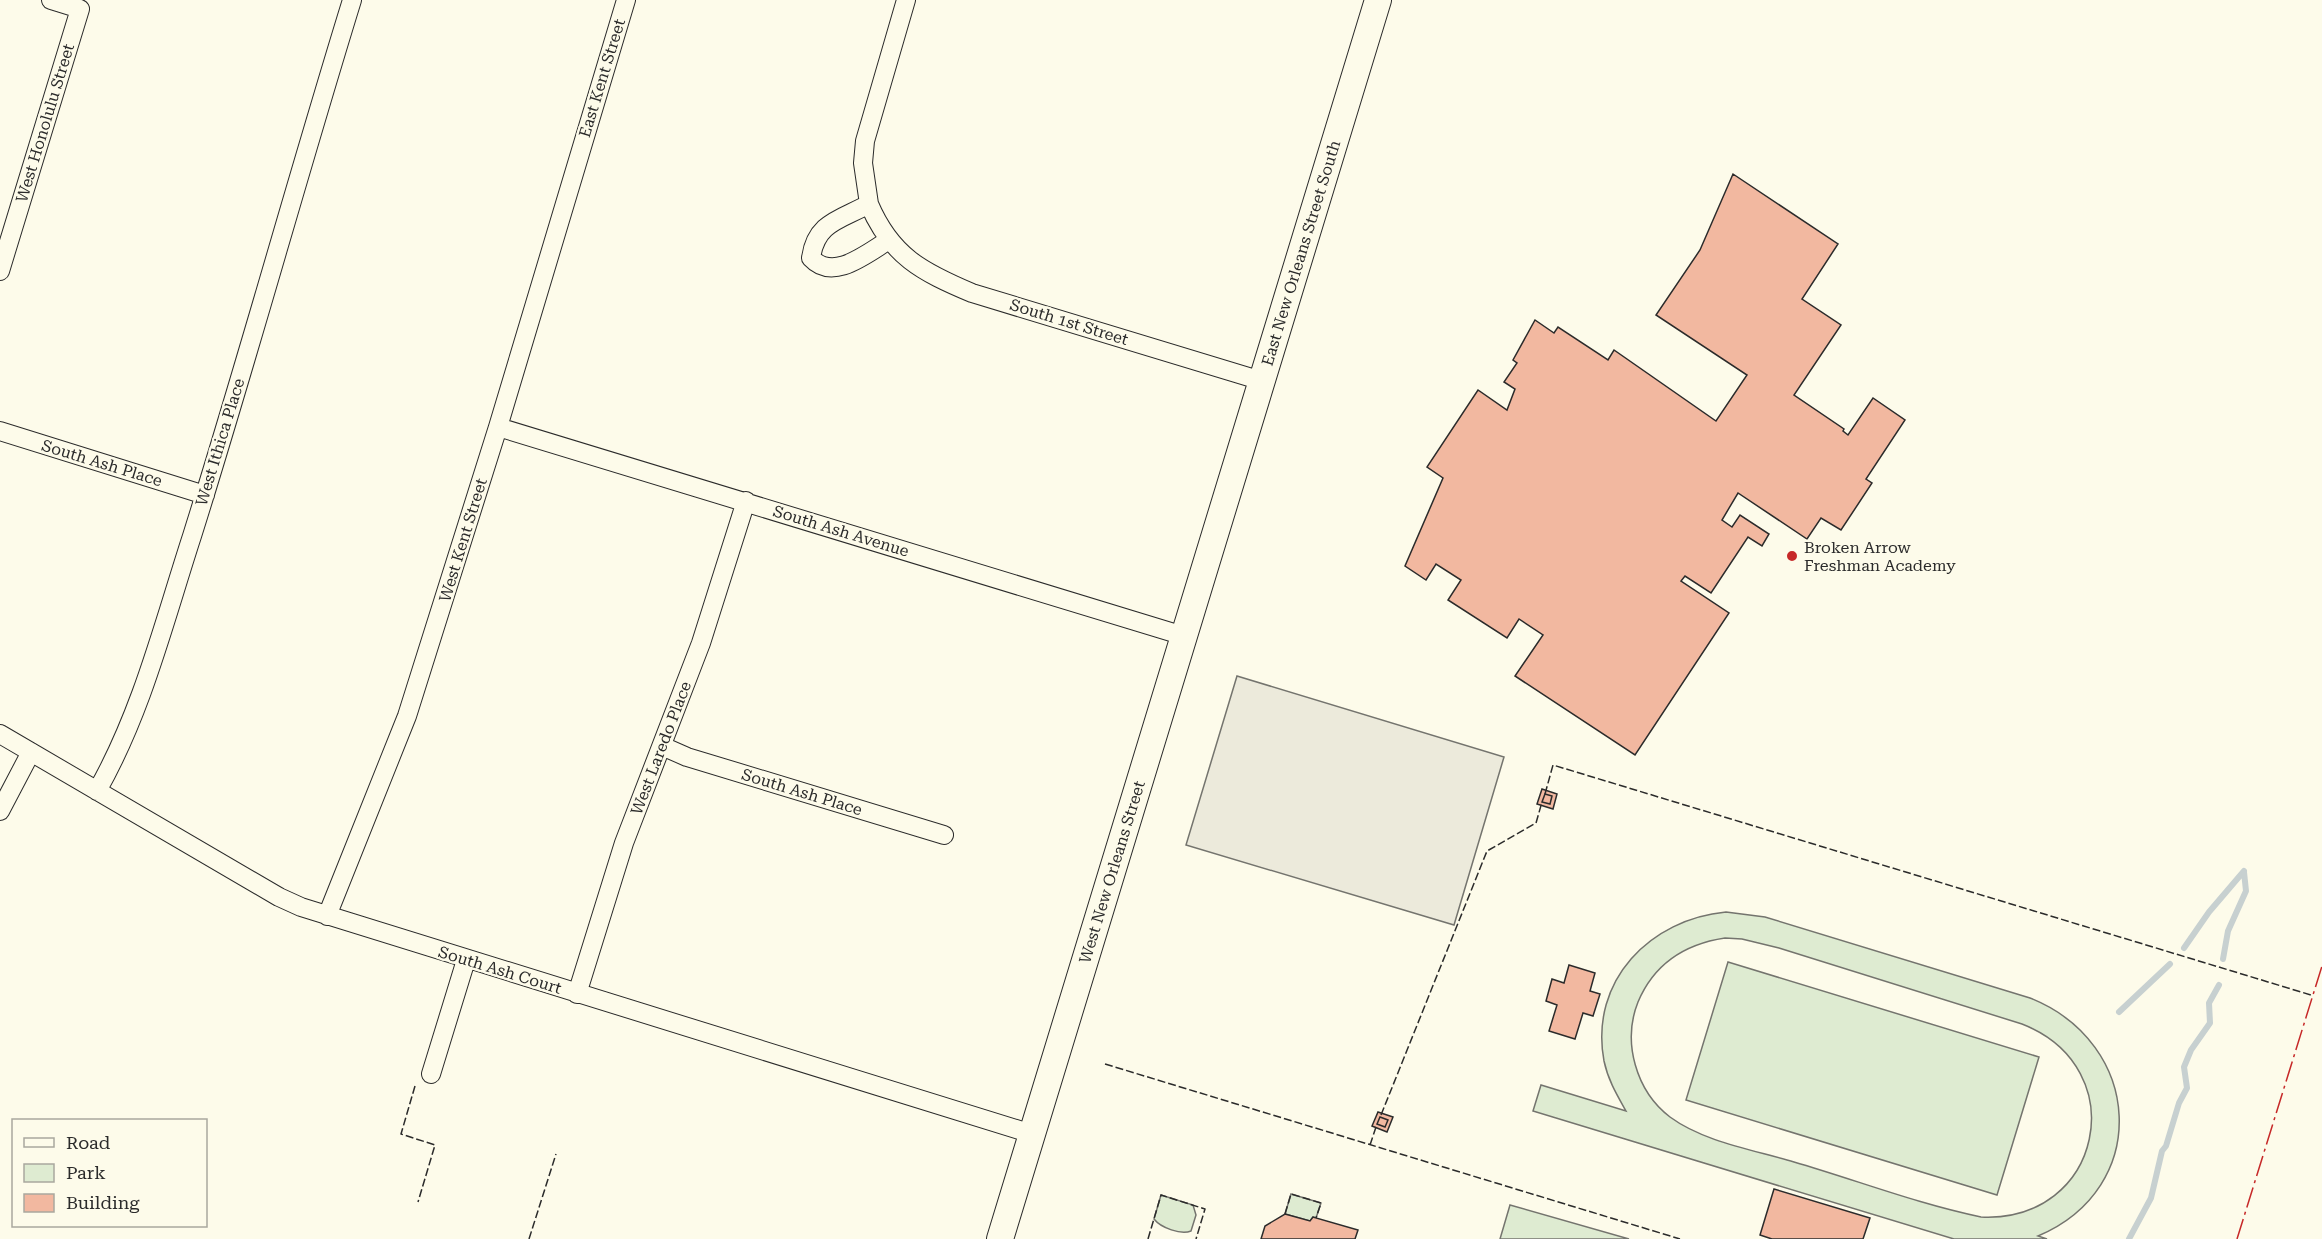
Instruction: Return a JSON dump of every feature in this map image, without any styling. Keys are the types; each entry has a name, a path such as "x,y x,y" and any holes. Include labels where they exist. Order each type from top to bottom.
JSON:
{"main road":[{"name":"East New Orleans Street South","path":"1224,505 1378,0"},
{"name":"West New Orleans Street","path":"1000,1239 1224,505"}],"street":[{"name":"West Honolulu Street","path":"0,271 80,9 51,0"},
{"name":"West Ithica Place","path":"97,791 126,734 144,687 205,495 352,0"},
{"name":"East Kent Street","path":"578,156 626,0"},
{"path":"889,240 845,265 830,269 819,266 811,258 813,243 821,230 869,204 863,163 865,141 906,0"},
{"name":"West Kent Street","path":"327,916 407,716 498,427 578,156"},
{"name":"South 1st Street","path":"869,204 889,240 918,267 972,293 1262,381"},
{"name":"South Ash Avenue","path":"498,427 1184,636"},
{"name":"South Ash Place","path":"0,431 205,495"},
{"name":"West Laredo Place","path":"577,994 624,843 701,643 746,501"},
{"name":"South Ash Court","path":"0,734 279,897 327,916 1032,1134"},
{"name":"South Ash Place","path":"662,746 687,757 944,835"},
{"path":"0,811 31,752"},
{"path":"431,1074 466,960"}],"green space":[{"path":"1726,912 1765,917 2030,998 2067,1019 2095,1047 2112,1080 2119,1116 2115,1151 2101,1185 2075,1214 2038,1236 2047,1239 1954,1239 1533,1111 1541,1085 1626,1111 1610,1081 1604,1061 1602,1032 1606,1005 1616,980 1631,959 1650,941 1673,927 1699,917","holes":["1725,938 1742,939 1779,948 2022,1024 2058,1045 2080,1074 2091,1106 2089,1139 2077,1170 2054,1196 2022,1212 1981,1217 1730,1144 1683,1126 1658,1106 1648,1094 1641,1080 1632,1049 1633,1017 1645,989 1653,977 1672,958 1710,941"]},
{"path":"1728,962 2039,1057 1997,1195 1686,1100"},
{"path":"1291,1194 1321,1203 1316,1218 1313,1217 1310,1221 1285,1214"},
{"path":"1161,1195 1193,1205 1196,1215 1191,1231 1171,1230 1154,1219"},
{"path":"1510,1205 1629,1239 1500,1239"}],"shaded area":[{"path":"1237,676 1504,757 1454,925 1186,845"}],"building":[{"path":"1733,174 1838,244 1802,299 1841,325 1794,395 1844,429 1843,431 1848,435 1873,398 1905,420 1866,479 1872,483 1841,530 1821,518 1807,539 1738,493 1722,520 1732,527 1740,515 1769,534 1762,546 1748,537 1711,593 1685,576 1681,581 1729,613 1635,755 1515,676 1543,635 1519,619 1507,638 1448,600 1461,580 1436,564 1426,580 1405,566 1443,478 1427,467 1478,390 1507,410 1515,389 1504,382 1517,363 1513,360 1535,320 1554,333 1558,327 1608,360 1614,350 1716,421 1747,375 1656,315 1700,250"},
{"path":"1542,789 1557,794 1553,809 1537,804","holes":["1545,794 1552,796 1550,804 1542,802"]},
{"path":"1545,794 1552,796 1550,804 1542,802"},
{"path":"1569,965 1595,973 1590,991 1600,994 1593,1016 1583,1013 1575,1039 1549,1031 1557,1005 1546,1001 1552,979 1564,983"},
{"path":"1378,1112 1393,1117 1387,1132 1372,1126","holes":["1380,1117 1388,1120 1385,1127 1377,1124"]},
{"path":"1380,1117 1388,1120 1385,1127 1377,1124"},
{"path":"1774,1189 1870,1218 1863,1239 1772,1239 1760,1235"},
{"path":"1285,1214 1310,1221 1313,1217 1358,1230 1355,1239 1261,1239 1265,1226"}],"waterway":[{"path":"2184,948 2209,912 2244,871"},
{"path":"2223,959 2228,931 2246,891 2244,872"},
{"path":"2119,1012 2170,964"},
{"path":"2129,1239 2151,1198 2162,1151 2166,1146 2179,1103 2187,1088 2184,1067 2191,1050 2210,1023 2209,1003 2219,985"}],"fence":[{"path":"1545,794 1553,765 2311,995"},
{"path":"1381,1115 1487,851 1536,823 1542,802"},
{"path":"1105,1064 1680,1239"},
{"path":"415,1086 401,1134 435,1145 418,1202"},
{"path":"1370,1145 1377,1124"},
{"path":"529,1239 556,1154"},
{"path":"1285,1214 1291,1194 1321,1203 1316,1218"},
{"path":"1148,1239 1161,1195 1205,1209 1196,1239"}],"power":[{"path":"2237,1239 2322,966"}],"place":[{"name":"Broken Arrow Freshman Academy","path":"1792,556"}]}
